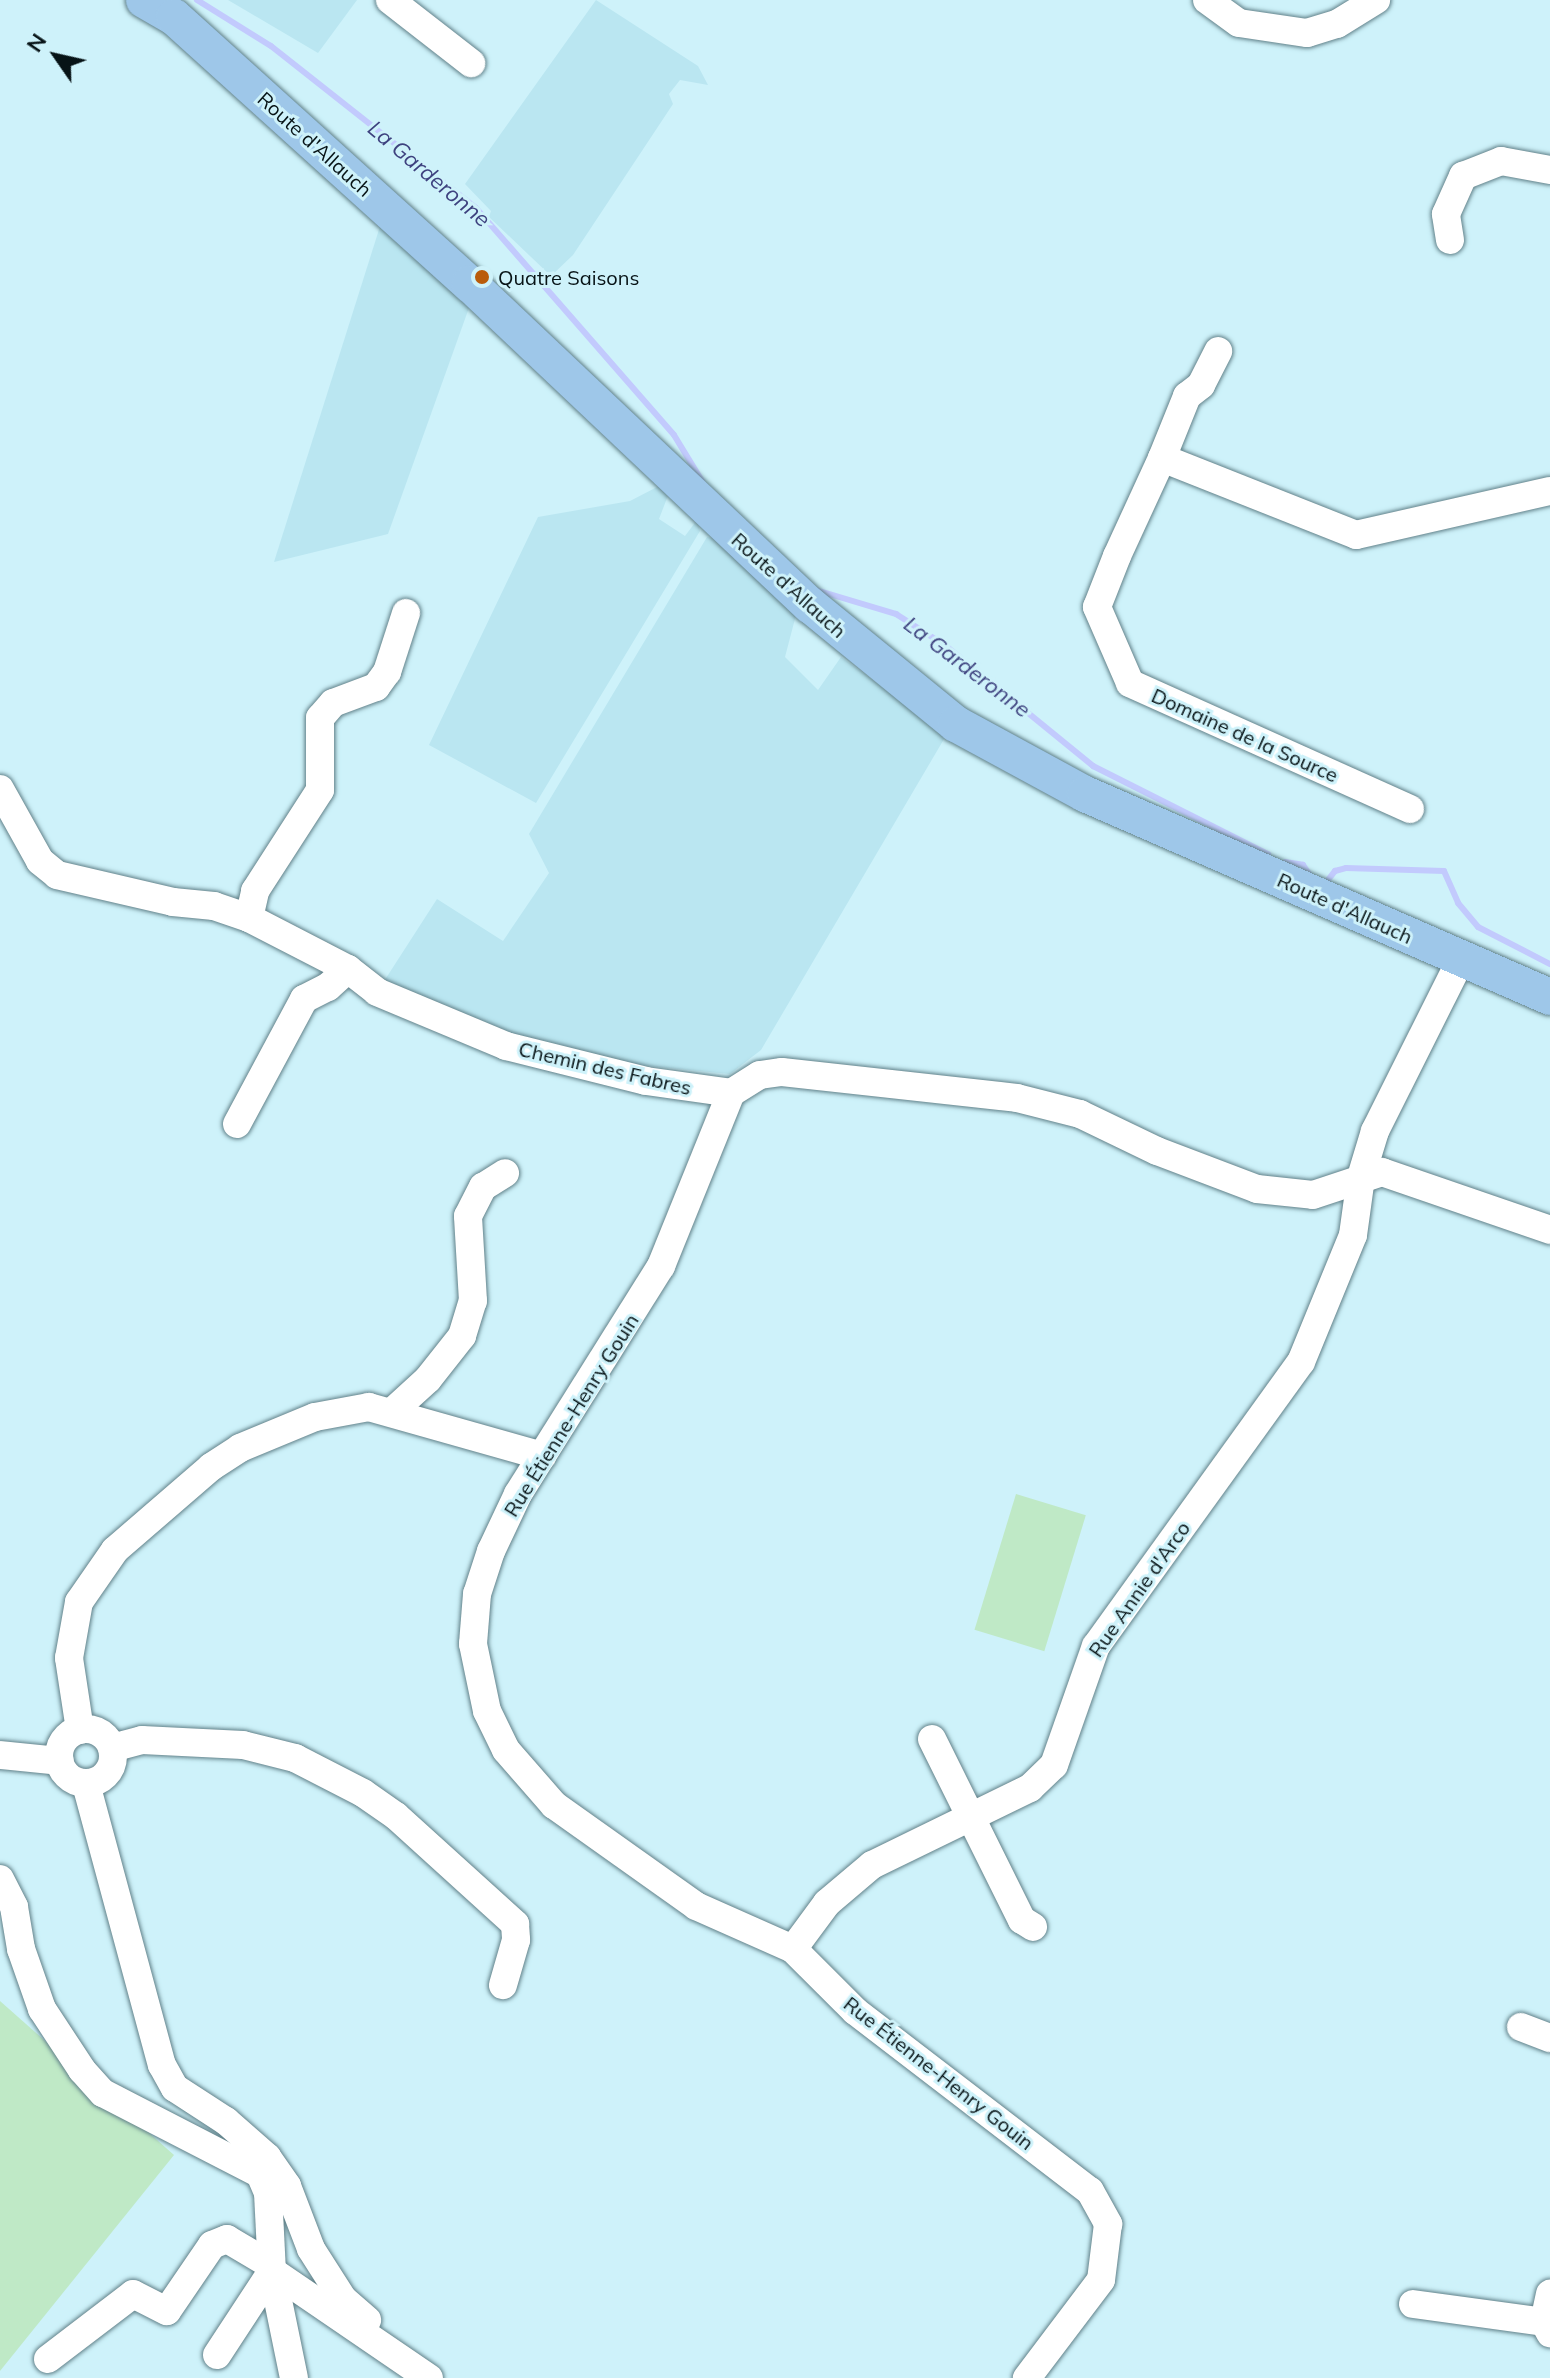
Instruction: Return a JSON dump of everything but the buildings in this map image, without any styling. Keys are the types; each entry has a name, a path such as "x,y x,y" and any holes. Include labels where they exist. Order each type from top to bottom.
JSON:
{"main road":[{"name":"Route d'Allauch","path":"144,0 174,17 470,284 692,498 864,653 956,724 1085,794 1550,997"}],"street":[{"path":"390,0 471,63"},
{"path":"1207,0 1239,23 1307,33 1337,24 1376,0"},
{"path":"1450,240 1446,214 1463,176 1501,161 1550,170"},
{"name":"Domaine de la Source","path":"1218,351 1201,385 1187,396 1097,607 1130,683 1410,809"},
{"path":"1162,458 1356,535 1550,491"},
{"path":"249,918 255,891 320,790 320,718 333,703 376,687 387,672 406,613"},
{"name":"Chemin des Fabres","path":"0,789 40,861 57,875 173,902 214,906 249,918 348,969 389,998 506,1046 646,1081 731,1093"},
{"name":"Rue Annie d'Arco","path":"793,1949 849,1882 1030,1788 1054,1765 1096,1646 1301,1362 1353,1235 1361,1177 1375,1131 1461,959"},
{"path":"237,1124 304,999 348,969"},
{"path":"731,1093 760,1075 782,1072 964,1089 1080,1114 1170,1157 1257,1189 1313,1195 1382,1172 1550,1230"},
{"name":"Rue Étienne-Henry Gouin","path":"731,1093 661,1266 542,1456 491,1551 477,1594 473,1644 478,1674 487,1711 506,1750 554,1805 662,1885 696,1906 793,1949 855,2011 1090,2191 1103,2209 1108,2255 1101,2280 1027,2378"},
{"path":"393,1411 428,1379 462,1336 473,1301 468,1216 483,1187 505,1173"},
{"path":"80,1730 69,1658 71,1627 79,1602 115,1550 211,1467 271,1433 315,1417 369,1407 393,1411 542,1456"},
{"path":"80,1730 100,1734 112,1748 107,1774 86,1784 72,1780 60,1761 65,1740 80,1730"},
{"path":"932,1739 1022,1920 1033,1927"},
{"path":"112,1748 142,1740 243,1745 295,1758 363,1793 396,1816 515,1924 516,1940 503,1985"},
{"path":"0,1755 60,1761"},
{"path":"86,1784 152,2034 175,2088 226,2121 267,2157 287,2186 311,2249 343,2299 380,2332 404,2367"},
{"path":"0,1879 14,1907 21,1949 42,2009 58,2038 103,2093 260,2174 268,2193 272,2268 294,2378"},
{"path":"1521,2027 1550,2038"},
{"path":"157,2122 175,2088"},
{"path":"48,2359 133,2294 167,2311 212,2245 227,2239 272,2268 404,2367"},
{"path":"217,2355 272,2268"},
{"path":"1413,2304 1547,2327 1550,2294"}],"shaded area":[{"path":"228,0 357,0 318,53"},
{"path":"596,0 698,66 708,85 680,80 669,94 673,104 573,255 551,276 489,217 491,211 465,184"},
{"path":"382,220 470,305 388,534 274,562"},
{"path":"659,486 669,493 659,519 685,536 697,520 700,531 536,803 429,745 538,517 630,501"},
{"path":"707,537 714,538 796,615 785,657 818,690 841,657 947,734 761,1050 730,1074 617,1063 437,1016 379,989 437,899 503,941 549,873 529,834"}],"green space":[{"path":"1016,1494 1086,1515 1044,1651 974,1630"},
{"path":"0,2001 174,2155 0,2371"}],"waterway":[{"name":"La Garderonne","path":"197,0 271,46 476,208 674,435 702,481"},
{"name":"La Garderonne","path":"816,590 896,614 946,646 1093,766 1268,854"},
{"name":"La Garderonne","path":"1285,862 1303,865 1311,877"},
{"name":"La Garderonne","path":"1324,885 1335,871 1346,868 1444,871 1458,903 1478,927 1550,964"}],"place":[{"name":"Quatre Saisons","path":"482,277"}]}
